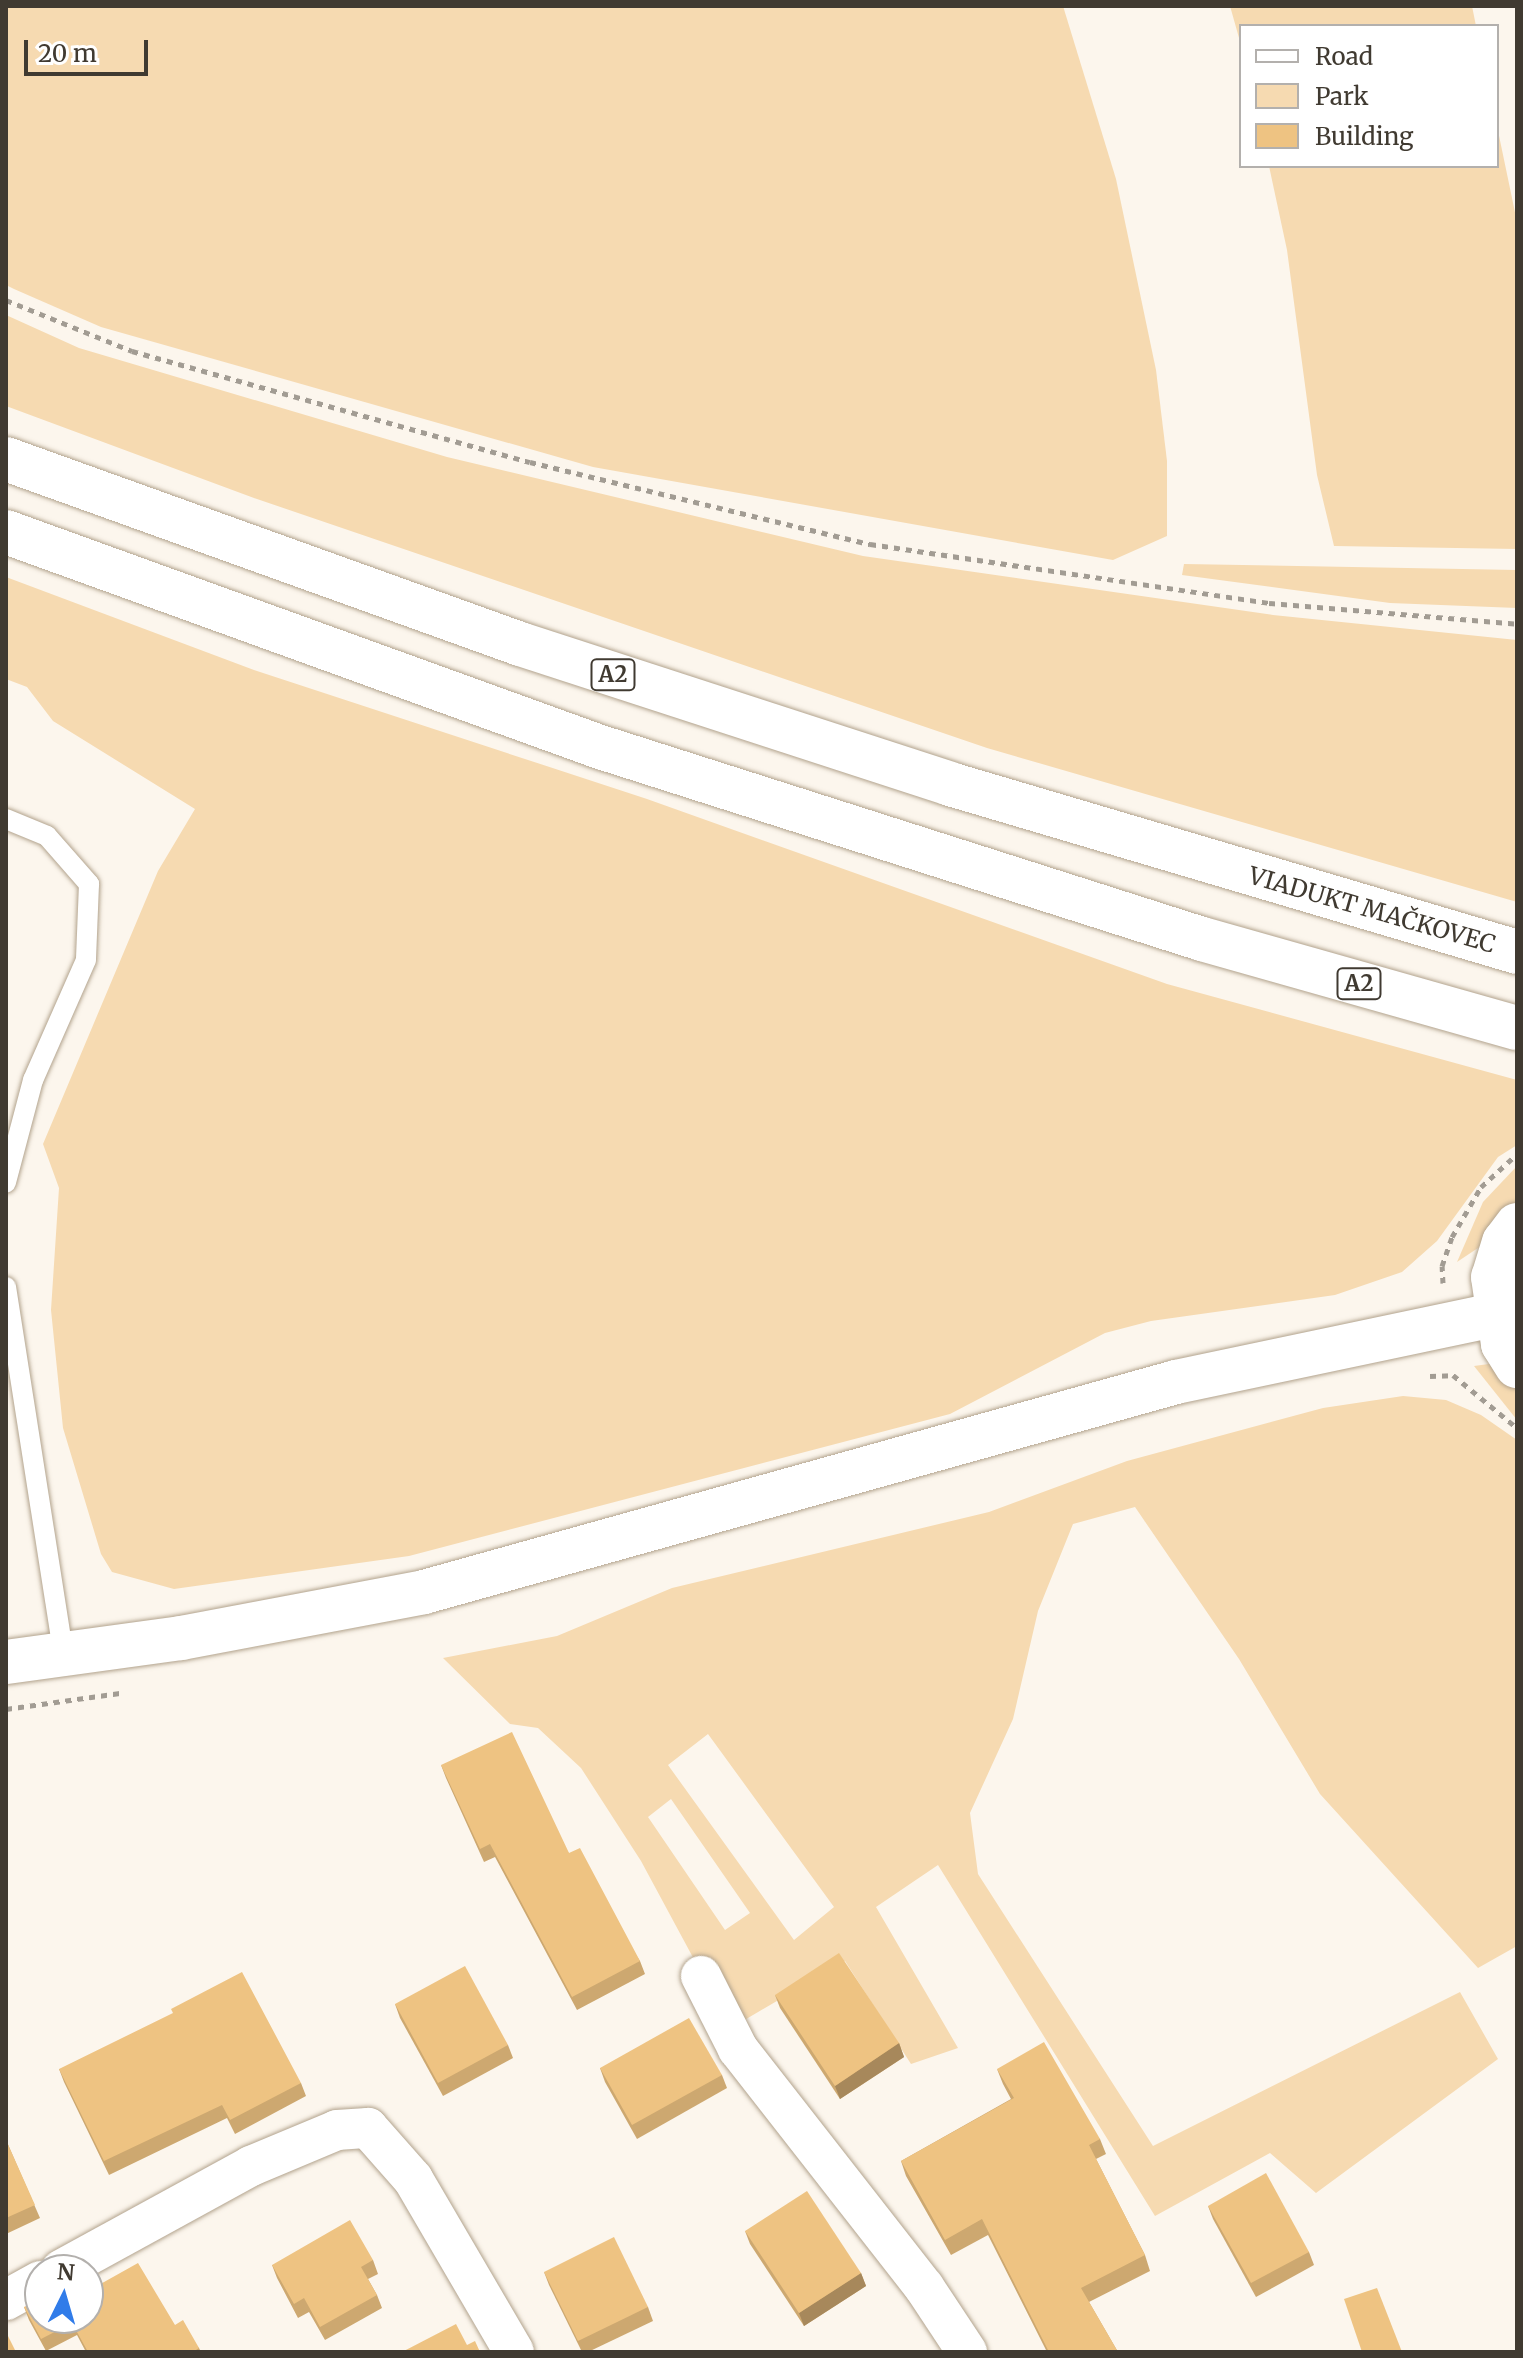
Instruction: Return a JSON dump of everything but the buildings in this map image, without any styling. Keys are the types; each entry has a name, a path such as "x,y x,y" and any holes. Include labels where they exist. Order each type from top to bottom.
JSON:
{"main road":[{"name":"VIADUKT MAČKOVEC","path":"6,459 520,644 1226,869 1517,952"},
{"name":"A2","path":"6,532 600,747 1202,939 1517,1028"},
{"path":"1517,1225 1504,1242 1493,1277 1495,1315 1503,1344 1517,1366"},
{"path":"6,1662 181,1638 424,1592 612,1543 1176,1382 1495,1315"}],"street":[{"path":"701,1976 738,2049 924,2287 967,2352"},
{"path":"90,2254 251,2166 337,2130 368,2128 413,2179 514,2352"},
{"path":"6,2300 24,2290"}],"lane":[{"path":"6,819 47,836 89,884 86,960 33,1080 6,1182"},
{"path":"6,1287 63,1652"}],"path":[{"path":"6,300 147,355 530,462 870,544 1269,603 1517,624"},
{"path":"1453,1375 1517,1428"}],"green space":[{"path":"6,6 1063,6 1116,179 1156,370 1167,461 1167,536 1113,560 593,467 101,327 14,289 6,285"},
{"path":"1230,6 1472,6 1476,24 1239,24 1239,38"},
{"path":"1499,136 1517,222 1517,549 1334,546 1317,475 1287,250 1269,168 1499,168"},
{"path":"6,315 79,348 447,457 863,556 1273,615 1517,640 1517,902 987,748 257,499 6,406"},
{"path":"1184,564 1517,570 1517,608 1390,603 1182,575"},
{"path":"6,577 257,671 647,799 1167,984 1517,1080 1517,1145 1498,1157 1437,1241 1402,1272 1335,1295 1151,1321 1105,1333 950,1414 409,1556 174,1589 112,1572 101,1554 63,1428 51,1310 59,1188 43,1144 158,871 195,809 53,721 27,687 6,679"},
{"path":"1517,1166 1517,1201 1481,1246 1457,1262 1483,1202"},
{"path":"1496,1363 1517,1380 1517,1420 1474,1366"},
{"path":"1403,1396 1446,1400 1481,1415 1517,1440 1517,1946 1478,1968 1320,1794 1239,1659 1135,1507 1073,1524 1038,1611 1013,1719 970,1813 978,1874 1153,2146 1460,1992 1498,2059 1316,2193 1270,2153 1155,2216 938,1865 876,1907 958,2048 911,2064 845,1961 731,2028 641,1861 581,1768 538,1728 510,1724 443,1658 557,1636 672,1588 989,1512 1127,1461 1323,1408","holes":["708,1734 834,1907 794,1940 668,1765","671,1799 750,1913 725,1930 648,1817"]}]}
